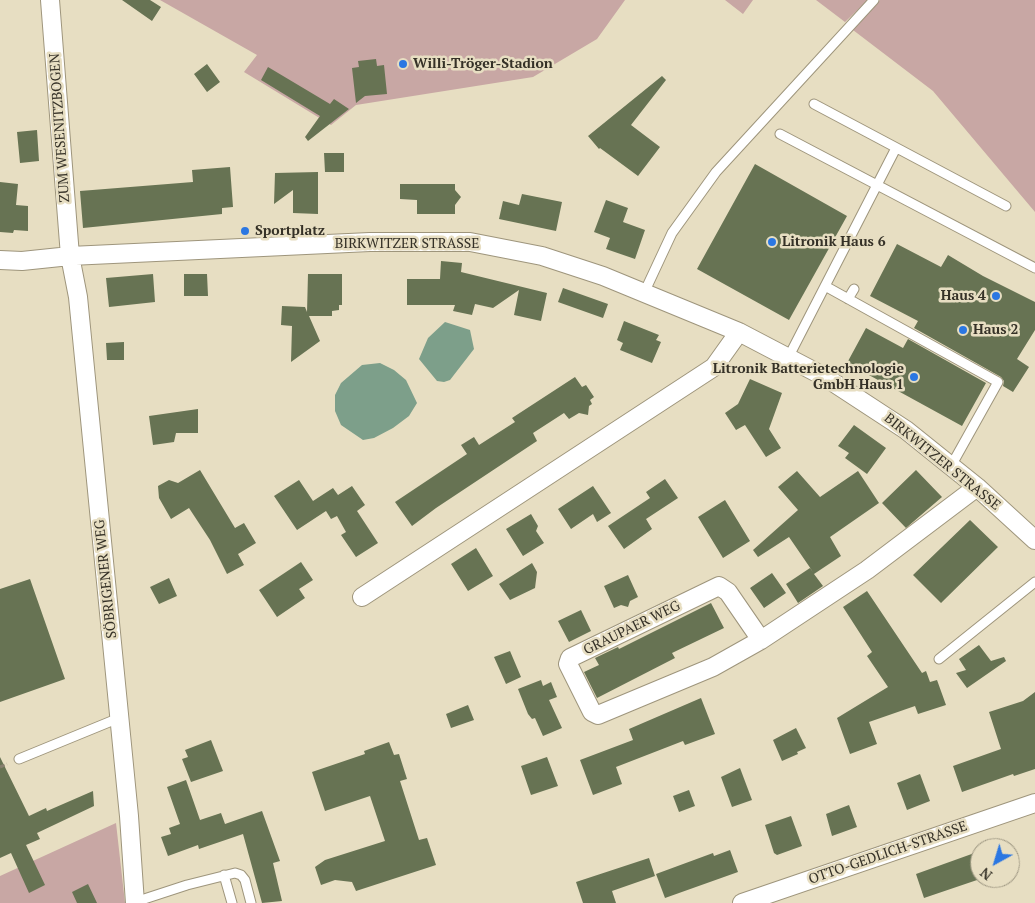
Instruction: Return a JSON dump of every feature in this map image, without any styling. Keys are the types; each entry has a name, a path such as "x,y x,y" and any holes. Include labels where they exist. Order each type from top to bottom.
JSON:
{"street":[{"name":"ZUM WESENITZBOGEN","path":"50,0 70,256"},
{"name":"BIRKWITZER STRASSE","path":"0,260 22,261 70,256 370,242 470,242 542,256 603,276 739,332 825,377 906,430 977,487 1035,540"},
{"name":"SÖBRIGENER WEG","path":"70,256 78,297 135,903"},
{"path":"362,597 714,367 739,332"},
{"name":"GRAUPAER WEG","path":"760,640 728,592 719,586 570,658 568,664 592,712 598,715 713,667 760,640 867,570 977,487"},
{"name":"OTTO-GEDLICH-STRASSE","path":"742,903 1035,803"}],"lane":[{"path":"644,293 672,233 716,172 874,0"},
{"path":"814,104 1006,206"},
{"path":"780,134 1035,268"},
{"path":"788,358 896,148"},
{"path":"825,286 998,382 951,466"},
{"path":"848,299 854,289"},
{"path":"939,659 1035,582"},
{"path":"19,759 119,718"},
{"path":"135,903 187,884 224,875 241,875 245,880 251,903"},
{"path":"224,875 232,903"}],"shaded area":[{"name":"Willi-Tröger-Stadion","path":"160,0 625,0 597,39 533,77 356,105 331,125 244,72 257,55"},
{"path":"725,0 753,0 743,14"},
{"path":"816,0 868,0 845,22"},
{"path":"880,0 1035,0 1035,212 933,91 853,30"},
{"path":"445,322 470,330 474,349 450,380 444,382 437,381 419,359 428,338"},
{"path":"380,363 394,370 406,380 417,403 409,416 393,428 374,438 363,440 341,425 335,411 335,395 341,383 362,365"},
{"path":"116,823 125,903 0,903 0,876"}],"building":[{"path":"122,0 150,0 161,7 152,21"},
{"path":"376,59 377,66 384,65 387,94 365,96 356,103 352,68 359,67 358,61"},
{"path":"207,64 220,82 207,92 194,74"},
{"path":"268,67 330,104 334,99 349,109 308,141 305,137 320,116 261,80"},
{"path":"662,76 666,80 631,125 660,147 638,176 599,149 588,136"},
{"path":"37,130 39,161 20,163 17,132"},
{"path":"324,153 344,153 344,172 325,172"},
{"name":"Litronik Haus 6","path":"755,164 847,216 789,320 697,269"},
{"path":"230,167 233,207 222,208 222,214 83,228 80,191 193,182 192,170"},
{"path":"318,172 318,214 293,213 293,190 274,204 275,173"},
{"path":"0,182 18,184 16,205 28,206 28,231 0,232"},
{"path":"400,184 455,184 455,190 461,197 455,205 455,214 417,214 417,200 400,199"},
{"path":"522,194 562,202 556,231 499,219 503,201 519,205"},
{"path":"606,200 628,208 623,222 645,230 635,259 606,249 610,238 594,232"},
{"path":"897,244 941,267 948,255 983,276 1035,302 1035,330 1017,359 1029,367 1013,392 1003,386 1004,381 1001,377 914,328 918,321 870,296"},
{"path":"441,261 462,263 461,272 547,293 541,321 514,315 519,290 493,308 475,304 472,315 453,311 455,305 407,305 407,279 440,279"},
{"path":"153,274 155,302 109,307 106,278"},
{"path":"184,274 207,274 208,296 184,296"},
{"path":"308,274 342,274 342,305 339,305 339,310 332,311 332,316 309,316 320,341 291,362 292,326 281,325 282,306 305,307 307,312"},
{"path":"563,288 608,304 603,318 558,302"},
{"path":"624,321 659,335 656,340 661,342 652,363 620,350 623,343 617,340"},
{"name":"Litronik Batterietechnologie GmbH Haus 1","path":"866,328 903,348 908,339 986,383 962,426 847,363"},
{"path":"124,342 124,360 107,360 106,343"},
{"path":"575,377 582,387 586,385 594,397 590,400 592,404 589,406 588,415 579,413 569,419 564,413 533,433 537,441 412,526 395,502 467,454 461,445 474,437 479,445 515,422 512,418"},
{"path":"750,379 782,393 769,429 781,448 766,457 745,425 736,430 725,413 738,404"},
{"path":"198,409 198,433 176,433 174,442 153,445 149,416"},
{"path":"854,425 886,448 867,474 845,458 849,453 838,446"},
{"path":"200,470 235,528 244,523 256,543 238,554 244,565 227,574 210,540 189,508 171,519 159,498 158,486 169,480 178,483"},
{"path":"916,470 942,497 906,528 882,503"},
{"path":"797,471 820,497 858,471 879,503 830,537 841,556 814,574 823,586 798,603 786,584 810,568 813,572 789,537 758,557 753,550 798,510 778,487"},
{"path":"665,479 678,498 646,519 652,529 624,549 608,526 650,498 646,492"},
{"path":"299,480 313,501 333,488 338,495 352,486 365,505 357,511 378,543 356,557 341,535 346,532 337,516 331,519 326,511 297,530 274,496"},
{"path":"593,486 611,513 597,522 593,514 571,529 558,509"},
{"path":"725,500 750,541 723,558 698,517"},
{"path":"531,514 538,526 536,531 544,543 523,556 506,529"},
{"path":"970,520 998,547 941,603 913,575"},
{"path":"476,548 493,576 468,591 451,564"},
{"path":"301,562 313,580 299,589 305,598 277,617 259,590"},
{"path":"532,563 537,572 535,588 510,600 499,584"},
{"path":"772,573 786,593 764,608 750,588"},
{"path":"628,575 638,597 630,601 628,607 621,605 614,608 604,586"},
{"path":"169,578 177,596 159,604 150,587"},
{"path":"30,579 65,679 0,702 0,589"},
{"path":"867,591 922,673 926,671 930,682 937,680 946,705 918,714 915,706 869,722 877,744 850,754 837,718 888,687 867,656 872,652 843,607"},
{"path":"711,603 724,628 672,653 675,658 597,698 584,672 599,665 595,658 618,647 619,649"},
{"path":"581,610 591,631 569,642 558,621"},
{"path":"979,645 991,661 1004,657 1006,661 967,688 956,673 966,670 959,659"},
{"path":"510,651 521,677 506,684 494,657"},
{"path":"541,680 543,686 551,682 557,697 549,700 562,728 543,736 535,718 532,719 528,714 518,689"},
{"path":"1035,692 1035,769 1014,776 1013,774 962,792 953,766 1001,749 989,712 1023,701"},
{"path":"701,698 715,734 685,745 683,741 616,767 622,784 593,795 580,760 633,740 629,729"},
{"path":"468,705 474,720 451,728 446,714"},
{"path":"796,728 806,748 782,761 773,740"},
{"path":"211,740 223,771 191,782 182,759 188,757 185,750"},
{"path":"389,742 394,755 399,754 407,779 400,781 419,840 427,838 436,865 356,891 352,882 335,880 321,885 315,867 325,860 385,841 370,796 325,811 312,772 365,754 364,751"},
{"path":"0,757 29,816 46,808 47,811 93,791 94,806 37,833 40,839 26,845 45,885 29,893 11,853 0,858"},
{"path":"547,757 558,786 531,795 521,766"},
{"path":"740,768 752,800 732,807 721,777"},
{"path":"920,774 930,801 907,810 897,783"},
{"path":"186,780 200,820 221,813 225,824 262,811 280,861 273,863 282,901 262,903 243,834 199,849 198,845 168,856 161,837 171,834 169,828 180,824 167,787"},
{"path":"689,790 695,806 679,812 673,796"},
{"path":"849,805 857,827 832,836 826,814"},
{"path":"791,816 802,846 777,855 774,853 765,825"},
{"path":"730,850 738,872 665,898 656,874 713,853 714,856"},
{"path":"970,855 970,882 924,898 916,874"},
{"path":"649,858 655,876 612,891 616,903 583,903 576,882"},
{"path":"88,884 97,903 77,903 72,892"}],"place":[{"name":"Willi-Tröger-Stadion","path":"403,64"},
{"name":"Sportplatz","path":"245,231"},
{"name":"Litronik Haus 6","path":"772,242"},
{"name":"Haus 4","path":"996,296"},
{"name":"Haus 2","path":"963,330"},
{"name":"Litronik Batterietechnologie GmbH Haus 1","path":"914,377"}]}
